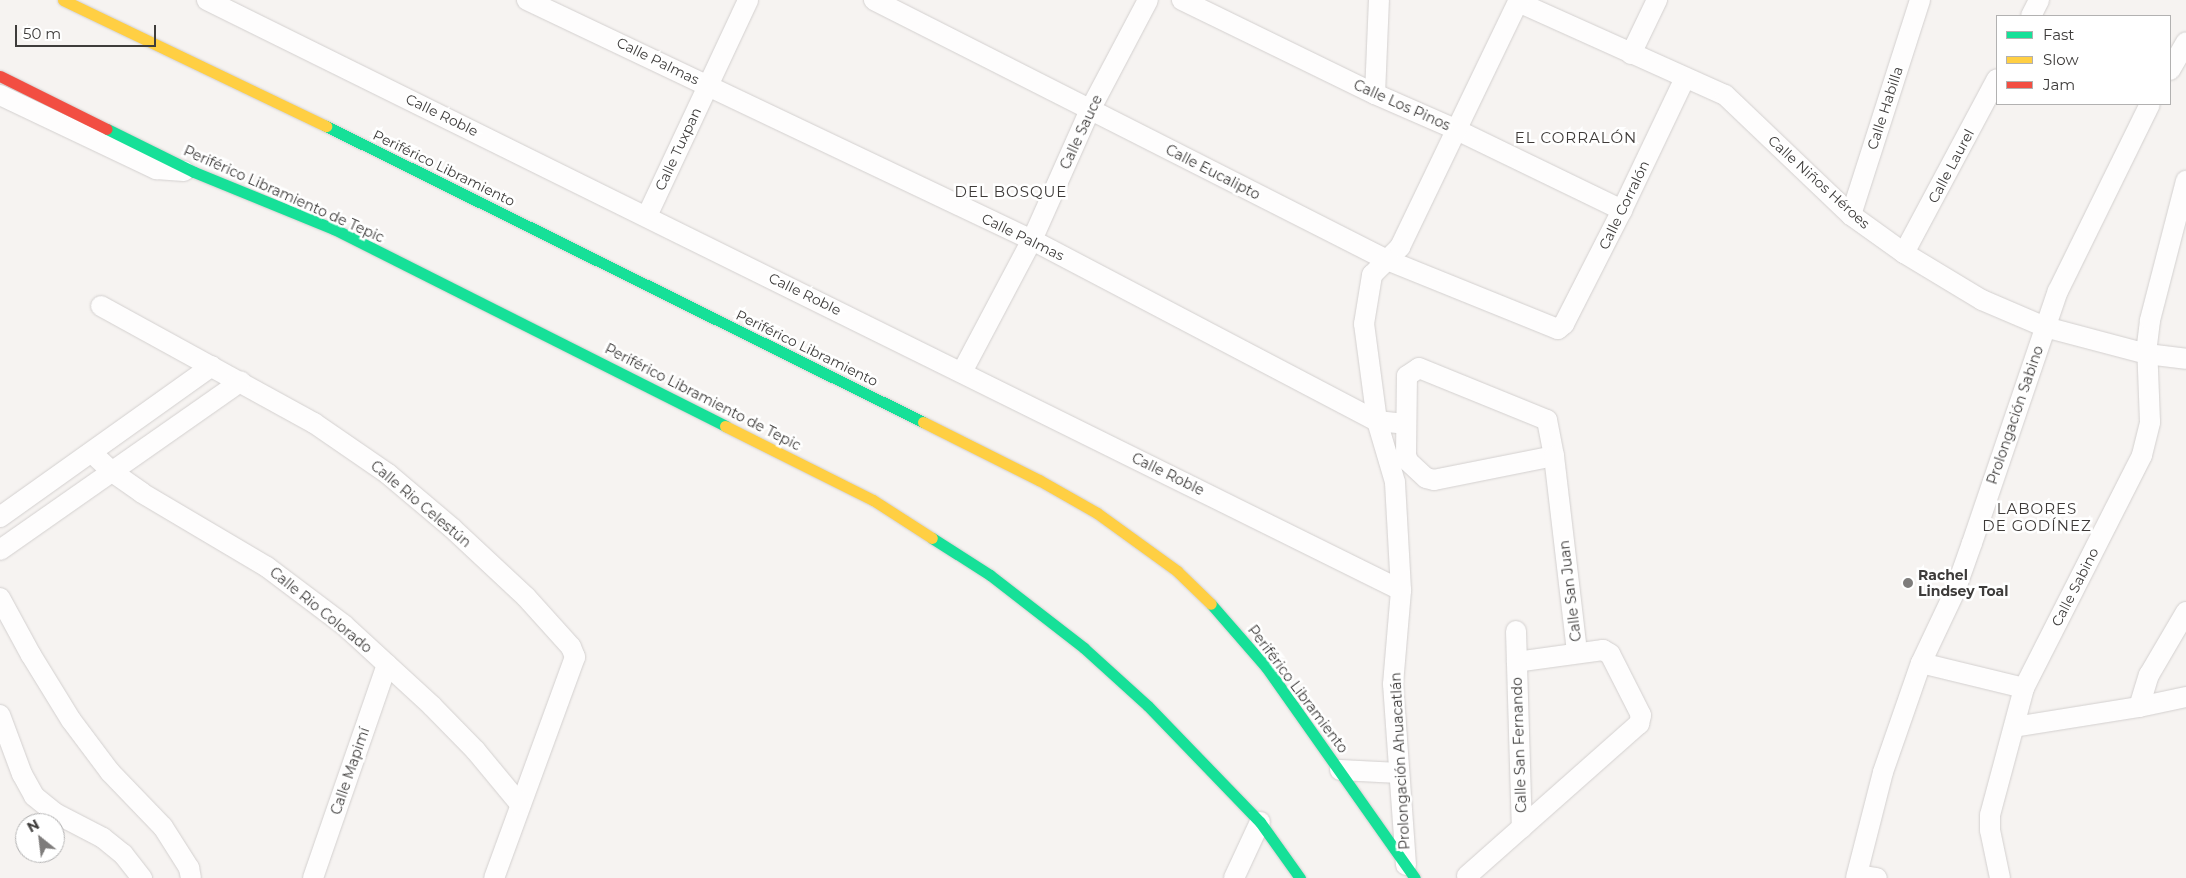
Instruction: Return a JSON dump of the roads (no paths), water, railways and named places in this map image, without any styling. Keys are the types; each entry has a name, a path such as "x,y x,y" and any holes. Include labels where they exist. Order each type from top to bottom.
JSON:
{"highway":[{"name":"Periférico Libramiento","path":"63,0 332,129 1030,476 1097,513 1176,570 1209,602 1266,667 1410,871"},
{"name":"Periférico Libramiento de Tepic","path":"0,76 194,172 334,229 873,500 990,575 1084,648 1148,706 1260,822 1300,878"}],"street":[{"name":"Calle Roble","path":"208,0 1401,590"},
{"name":"Calle Palmas","path":"527,0 562,7 708,86 1032,240 1377,421"},
{"name":"Calle Tuxpan","path":"647,216 748,0"},
{"name":"Calle Eucalipto","path":"874,0 1387,260 1558,329"},
{"name":"Calle Sauce","path":"962,372 1032,240 1090,110 1148,0"},
{"path":"1375,94 1379,0"},
{"path":"1631,54 1657,0"},
{"name":"Calle Habilla","path":"1851,215 1920,0"},
{"path":"2032,15 2039,0"},
{"name":"Calle Niños Héroes","path":"1518,1 1631,54 1725,95 1851,215 1904,253 1982,300 2045,327 2147,354 2186,359"},
{"name":"Prolongación Ahuacatlán","path":"1410,871 1399,773 1393,684 1401,590 1395,482 1377,421 1364,324 1372,275 1400,247 1518,1"},
{"name":"Calle Los Pinos","path":"1192,3 1375,94 1456,129 1622,210"},
{"path":"2171,68 2186,42"},
{"name":"Calle Corralón","path":"1558,329 1564,324 1622,210 1684,78"},
{"name":"Calle Laurel","path":"1904,253 1996,81"},
{"path":"0,95 156,169 194,172"},
{"name":"Prolongación Sabino","path":"1856,877 1883,772 1921,663 1954,591 1972,543 2058,290 2150,105"},
{"name":"Calle Sabino","path":"2000,878 1990,830 1990,816 2024,688 2142,455 2150,422 2147,354 2150,320 2186,181"},
{"name":"Calle Rio Celestún","path":"101,306 241,381 314,423 396,480 452,528 526,597 571,647 574,657 520,804"},
{"path":"0,517 212,366"},
{"name":"Calle San Juan","path":"1405,424 1407,376 1419,368 1547,420 1554,456 1577,652 1603,650 1610,654 1641,715 1638,724 1468,876"},
{"path":"0,550 241,381"},
{"path":"1377,421 1405,424 1408,461 1426,478 1434,480 1554,456"},
{"name":"Calle Rio Colorado","path":"92,453 111,471 142,493 268,567 344,625 476,751 520,804"},
{"path":"0,598 31,655 71,720 110,772 163,827 189,868 191,878"},
{"path":"2139,707 2149,675 2186,612"},
{"name":"Calle San Fernando","path":"1516,631 1522,828"},
{"path":"1516,662 1577,652"},
{"path":"1921,663 2024,688"},
{"name":"Calle Mapimí","path":"313,878 387,664"},
{"path":"2014,727 2139,707 2186,697"},
{"path":"0,715 22,774 34,796 55,813 103,838 123,854 142,878"},
{"path":"1340,770 1399,773"},
{"path":"494,878 520,804"},
{"path":"1234,878 1260,822"},
{"path":"1856,877 1877,878"}],"place":[{"name":"Rachel Lindsey Toal","path":"1908,583"}],"district":[{"name":"EL CORRALÓN","path":"1576,138"},
{"name":"DEL BOSQUE","path":"1011,192"},
{"name":"LABORES DE GODÍNEZ","path":"2037,516"}]}
